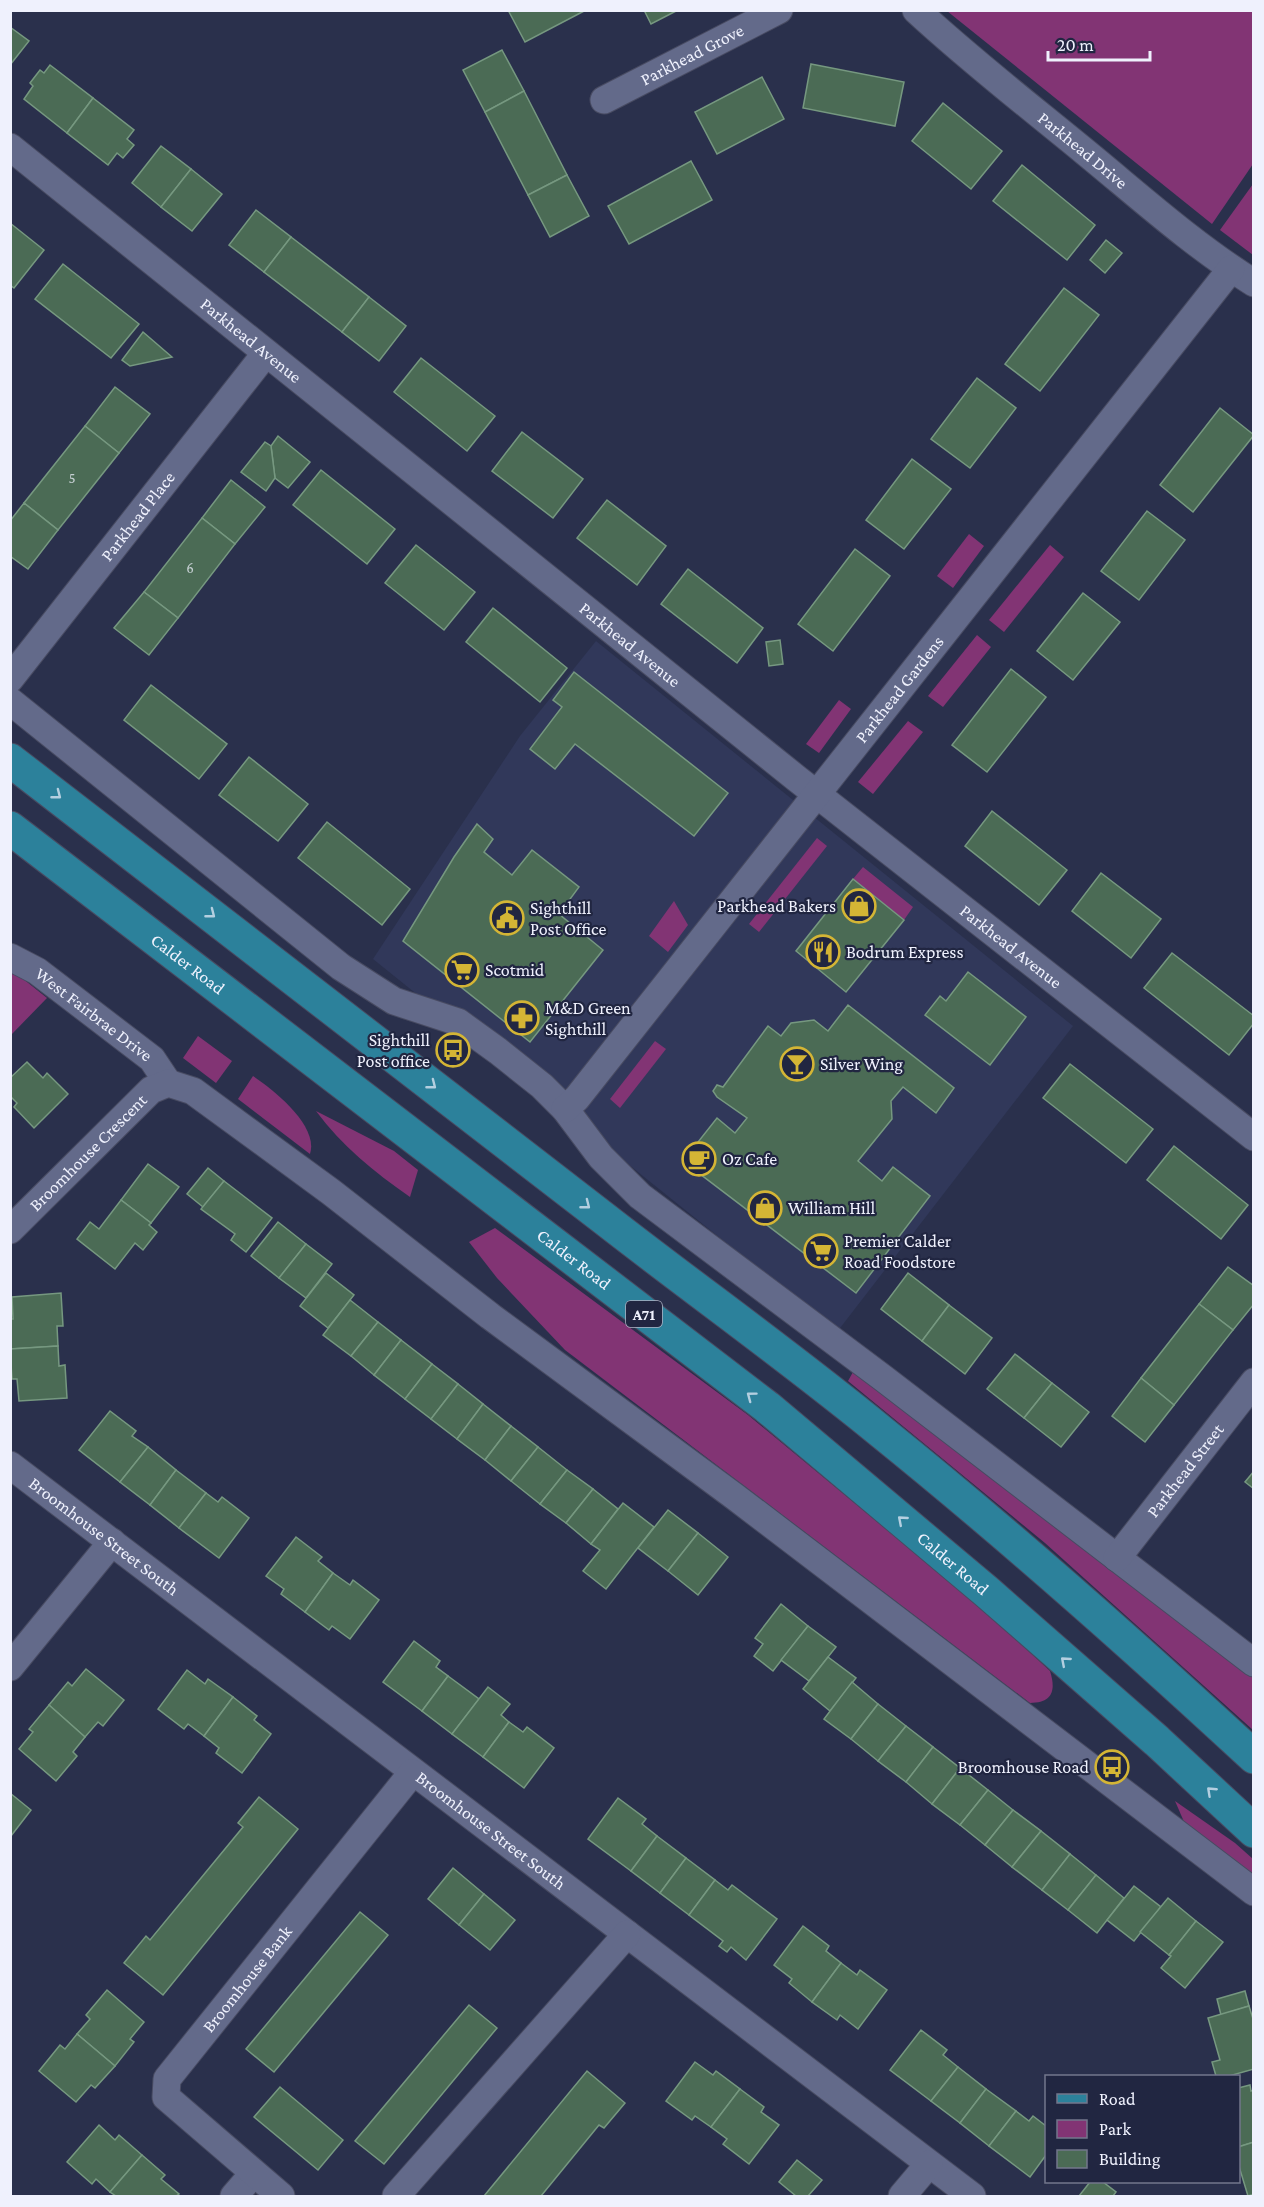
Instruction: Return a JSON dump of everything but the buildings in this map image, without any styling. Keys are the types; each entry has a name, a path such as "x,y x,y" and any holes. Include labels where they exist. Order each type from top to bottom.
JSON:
{"main road":[{"path":"10,760 615,1227 764,1339 880,1431 1182,1690 1254,1757"},
{"name":"Calder Road","path":"10,828 767,1407 840,1466 987,1592 1157,1741 1254,1831"}],"street":[{"name":"Parkhead Grove","path":"604,100 779,10"},
{"name":"Parkhead Drive","path":"916,10 968,58 1165,218 1242,276"},
{"name":"Parkhead Avenue","path":"10,147 816,794 1254,1137"},
{"name":"Parkhead Gardens","path":"565,1109 577,1098 816,794 1242,276"},
{"name":"Parkhead Place","path":"10,679 266,353"},
{"path":"10,701 341,967 394,1001 458,1022 542,1086 565,1109 601,1157 640,1196 883,1378 1254,1663"},
{"name":"West Fairbrae Drive","path":"10,957 37,971 152,1059 168,1083"},
{"path":"168,1083 203,1096 1254,1892"},
{"name":"Broomhouse Crescent","path":"10,1230 140,1099 151,1090 168,1083"},
{"name":"Parkhead Street","path":"1117,1558 1254,1382"},
{"name":"Broomhouse Street South","path":"10,1465 412,1773 972,2196"},
{"path":"10,1666 112,1542"},
{"name":"Broomhouse Bank","path":"281,2196 166,2097 167,2079 412,1773"},
{"path":"396,2196 627,1934"},
{"path":"902,2196 929,2164"},
{"path":"234,2196 253,2174"}],"shaded area":[{"path":"596,641 1073,1026 837,1332 373,959 520,736"}],"green space":[{"path":"947,11 1253,11 1253,164 1212,224"},
{"path":"1253,184 1253,255 1220,230"},
{"path":"969,534 984,546 953,588 937,576"},
{"path":"1050,545 1064,557 1004,632 989,620"},
{"path":"977,635 991,647 943,707 928,696"},
{"path":"839,700 851,709 819,753 806,744"},
{"path":"908,721 923,732 873,794 858,782"},
{"path":"817,838 827,846 759,932 749,924"},
{"path":"863,867 913,907 904,920 853,879"},
{"path":"674,901 688,925 668,952 649,936"},
{"path":"11,973 22,978 47,998 11,1035"},
{"path":"198,1036 232,1061 216,1083 183,1058"},
{"path":"655,1041 666,1049 620,1108 610,1099"},
{"path":"253,1076 283,1099 293,1110 308,1132 311,1143 310,1154 238,1099"},
{"path":"316,1111 394,1151 418,1170 410,1197 359,1158"},
{"path":"495,1228 748,1415 983,1609 1050,1671 1053,1684 1048,1698 1044,1701 1030,1703 565,1350 497,1278 469,1242"},
{"path":"853,1372 1253,1677 1253,1730 1045,1543 848,1381"},
{"path":"1175,1801 1235,1843 1253,1859 1253,1878 1185,1824"}],"place":[{"name":"Parkhead Bakers","path":"859,906"},
{"name":"Sighthill Post Office","path":"507,918"},
{"name":"Bodrum Express","path":"823,952"},
{"name":"Scotmid","path":"462,970"},
{"name":"M&D Green Sighthill","path":"522,1018"},
{"name":"Sighthill Post office","path":"453,1050"},
{"name":"Silver Wing","path":"797,1064"},
{"name":"Oz Cafe","path":"699,1159"},
{"name":"William Hill","path":"765,1208"},
{"name":"Premier Calder Road Foodstore","path":"821,1251"},
{"name":"Broomhouse Road","path":"1112,1767"}]}
